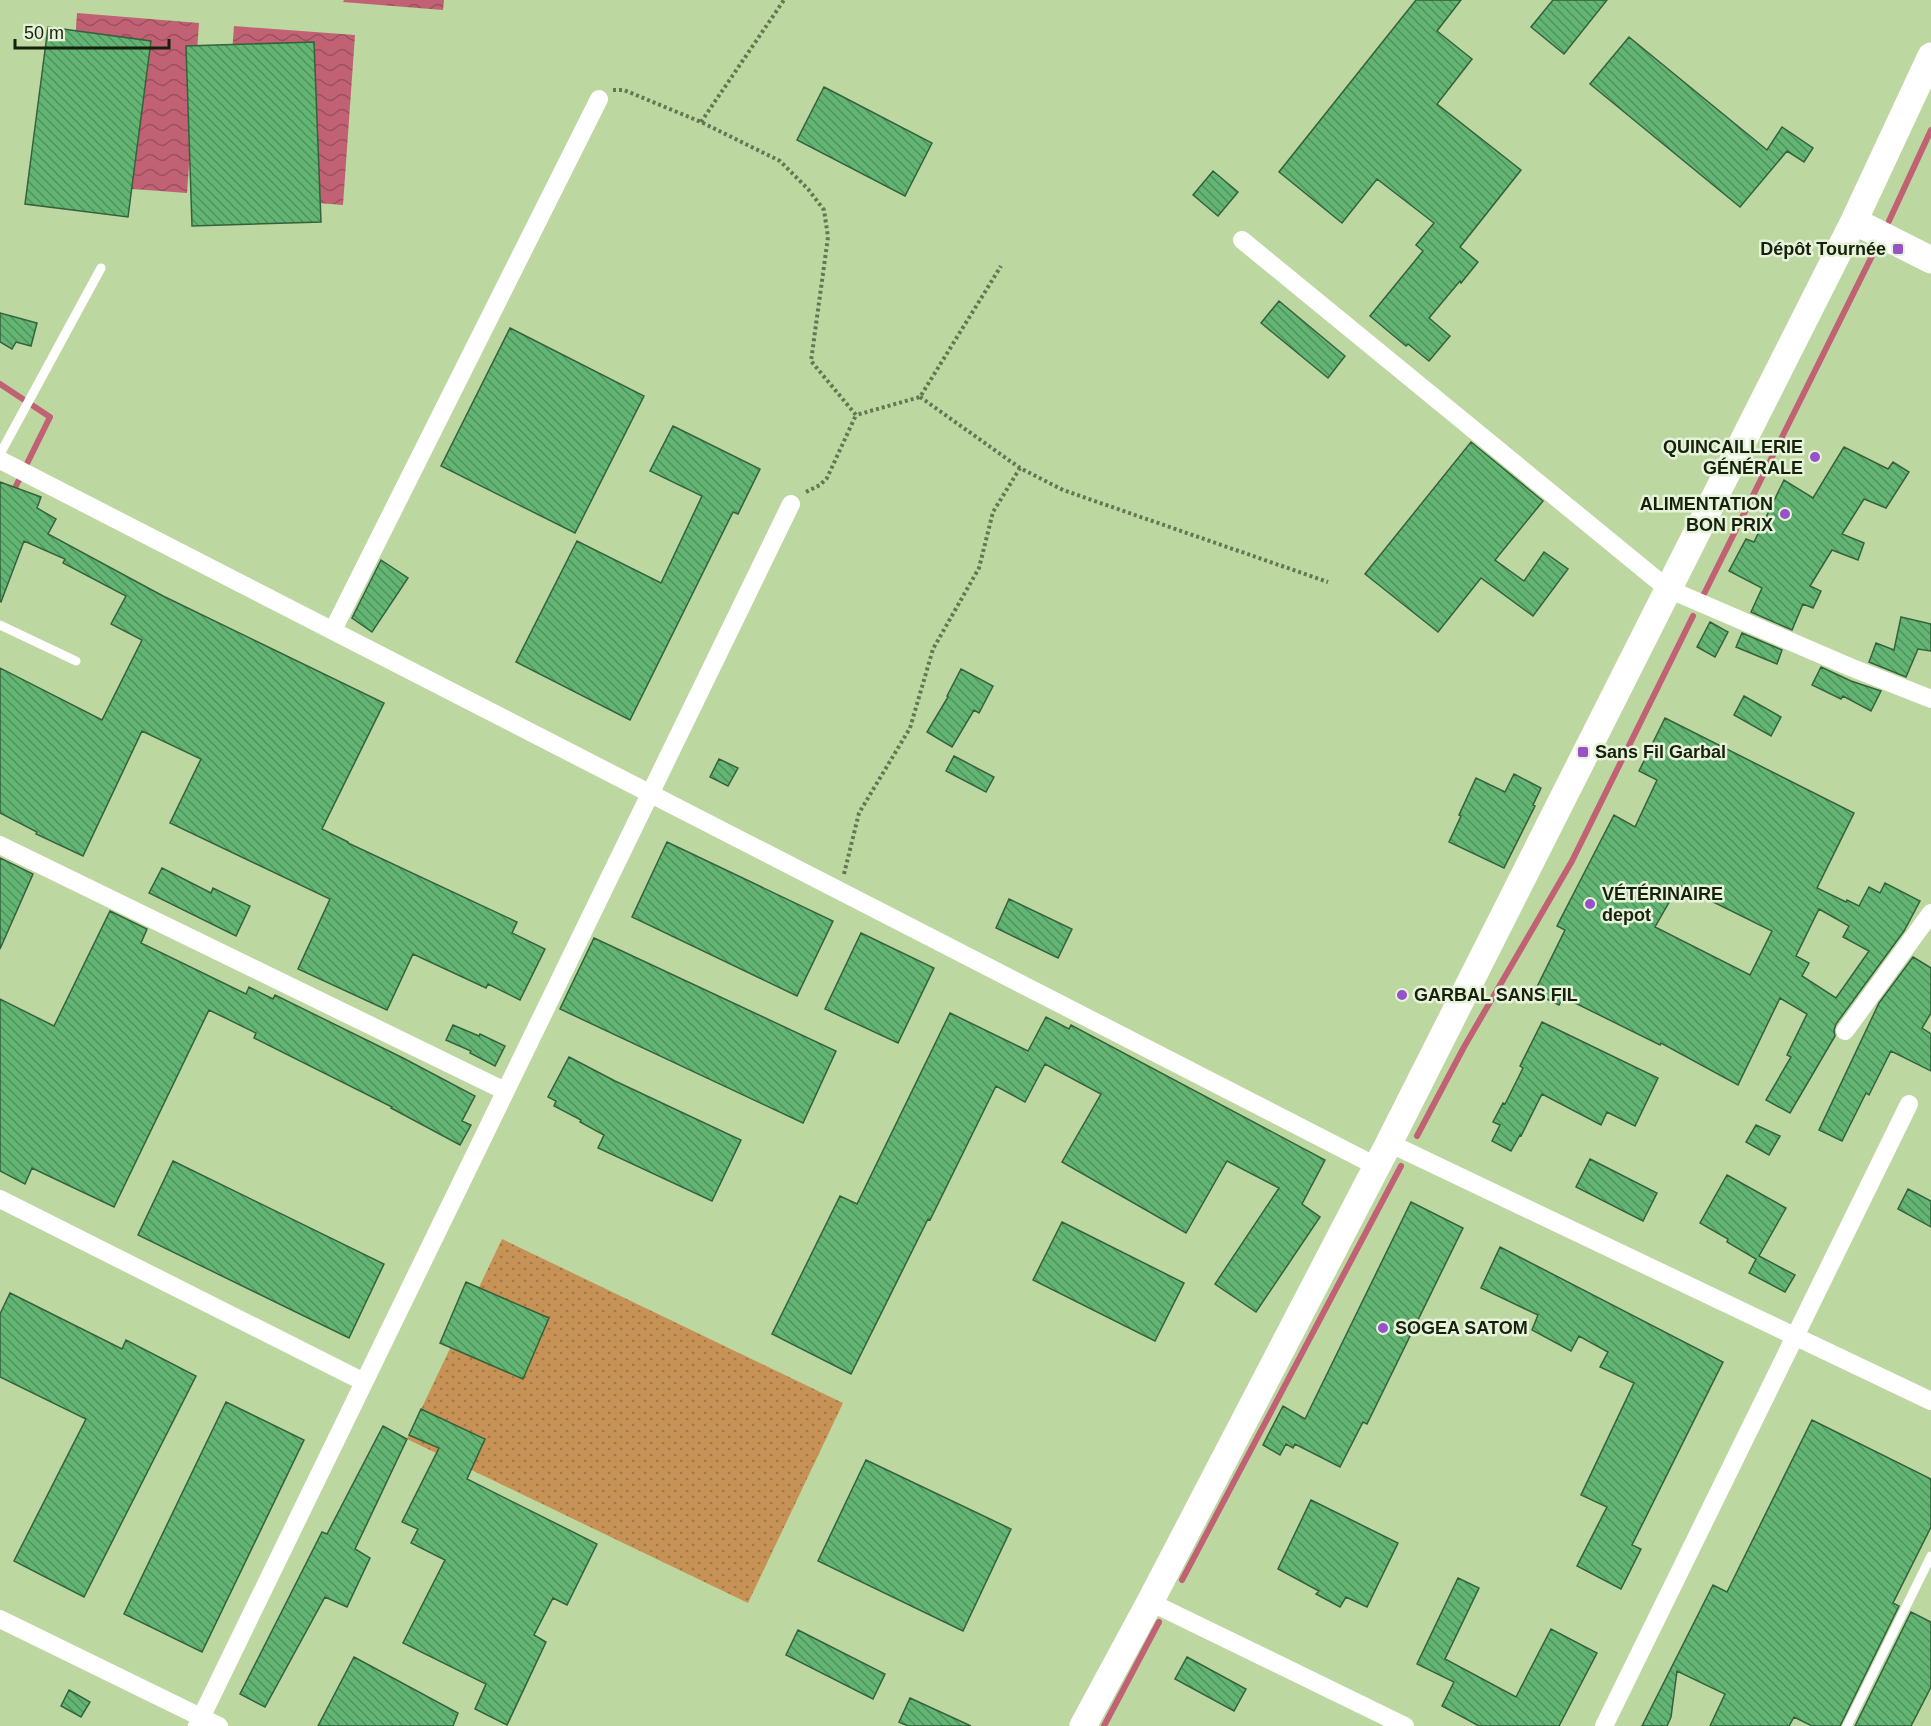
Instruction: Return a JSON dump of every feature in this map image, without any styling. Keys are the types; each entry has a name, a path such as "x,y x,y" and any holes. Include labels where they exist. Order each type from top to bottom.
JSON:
{"street":[{"path":"1083,1726 1383,1154 1854,221 1931,56"},
{"path":"333,630 599,99"},
{"path":"1854,221 1931,260"},
{"path":"1242,240 1668,589 1931,699"},
{"path":"0,460 840,891 1383,1154 1795,1336 1931,1401"},
{"path":"199,1722 791,504"},
{"path":"0,845 505,1091"},
{"path":"1845,1031 1931,913"},
{"path":"1604,1726 1909,1104"},
{"path":"0,1199 364,1382"},
{"path":"1150,1602 1405,1726"},
{"path":"0,1619 199,1722 219,1726"}],"lane":[{"path":"0,454 101,268"},
{"path":"0,625 76,661"},
{"path":"1847,1726 1931,1556"}],"path":[{"path":"701,122 784,0"},
{"path":"599,99 610,90 624,90 701,122 780,161 808,189 824,210 828,237 811,361 856,415"},
{"path":"791,504 800,495 820,485 827,478 856,415 920,397 1000,266"},
{"path":"920,397 1020,468 1063,490 1328,582"},
{"path":"840,891 859,813 910,728 933,649 979,568 993,512 1020,468"}],"shaded area":[{"path":"502,1239 843,1403 748,1603 407,1439"}],"water":[{"path":"344,0 444,0 443,10 343,2"},
{"path":"77,13 199,23 187,193 65,184"},
{"path":"234,26 355,35 343,205 222,195"}],"building":[{"path":"1416,0 1461,0 1437,31 1472,59 1437,104 1521,170 1460,247 1478,262 1429,318 1450,336 1429,361 1408,344 1406,346 1370,316 1423,251 1416,245 1434,223 1377,179 1342,223 1279,172"},
{"path":"1553,0 1607,0 1564,54 1531,27"},
{"path":"48,27 151,41 128,217 25,204"},
{"path":"1629,37 1767,150 1782,127 1813,148 1804,162 1787,151 1740,207 1590,84"},
{"path":"314,42 321,222 192,226 186,46"},
{"path":"824,87 932,143 905,196 797,140"},
{"path":"1213,171 1238,192 1218,216 1193,195"},
{"path":"1279,301 1345,356 1328,378 1261,323"},
{"path":"0,313 37,323 31,346 16,342 12,349 0,342"},
{"path":"510,328 644,396 575,533 441,466"},
{"path":"673,426 760,469 738,514 733,512 630,720 516,662 577,541 661,583 702,496 650,471"},
{"path":"1471,442 1543,501 1495,560 1524,581 1544,552 1568,569 1533,616 1481,578 1438,632 1365,574"},
{"path":"1844,447 1888,469 1893,462 1909,472 1886,508 1864,499 1842,534 1864,543 1858,560 1832,550 1810,586 1821,591 1813,608 1803,604 1792,630 1751,612 1762,588 1729,571 1746,539 1754,542 1784,480 1813,498"},
{"path":"0,482 41,497 37,508 56,519 48,534 163,596 384,703 322,829 517,922 512,933 545,949 520,1000 488,984 486,988 413,954 387,1010 298,969 330,899 170,823 201,759 142,731 83,856 36,834 37,832 0,813 0,668 102,720 142,640 111,624 126,596 63,563 65,559 24,541 0,601"},
{"path":"381,560 408,578 372,632 352,618"},
{"path":"1901,617 1931,624 1931,651 1918,649 1906,677 1869,662 1876,643 1894,650"},
{"path":"1710,622 1728,632 1715,657 1697,647"},
{"path":"1742,633 1782,650 1777,664 1736,647"},
{"path":"1821,667 1851,681 1881,691 1871,711 1843,696 1841,699 1812,685"},
{"path":"961,669 993,686 979,713 974,710 952,747 927,732 948,697"},
{"path":"1744,696 1781,717 1771,736 1734,715"},
{"path":"1665,718 1854,813 1817,888 1859,906 1869,887 1880,893 1885,883 1920,901 1904,931 1836,1024 1835,1036 1790,1113 1766,1100 1791,1057 1787,1055 1807,1014 1780,998 1738,1085 1661,1043 1660,1045 1563,997 1559,1005 1534,993 1565,930 1557,926 1614,815 1635,827 1657,780 1639,771","holes":["1679,885 1772,931 1750,975 1655,927","1819,909 1849,926 1843,937 1869,951 1836,998 1802,976 1809,963 1796,956"]},
{"path":"954,756 994,777 986,792 946,771"},
{"path":"719,759 738,768 728,786 710,777"},
{"path":"1514,774 1541,788 1533,805 1535,806 1504,868 1449,842 1476,778 1505,792"},
{"path":"667,842 833,921 797,996 632,917"},
{"path":"0,858 33,874 0,949"},
{"path":"162,868 211,893 213,888 250,906 236,936 149,893"},
{"path":"1009,899 1072,929 1058,958 996,928"},
{"path":"110,911 147,929 141,943 246,994 249,987 273,999 275,995 475,1096 462,1121 471,1125 460,1145 392,1107 254,1038 256,1033 209,1010 114,1207 32,1168 25,1184 0,1171 0,999 54,1026"},
{"path":"861,933 934,968 898,1043 825,1009"},
{"path":"594,938 836,1051 803,1123 560,1009"},
{"path":"1913,957 1931,968 1931,1013 1922,1028 1931,1034 1931,1071 1891,1051 1869,1095 1866,1093 1842,1141 1819,1130 1879,1003"},
{"path":"950,1013 1028,1051 1046,1017 1069,1029 1071,1025 1325,1160 1302,1204 1320,1217 1256,1312 1215,1284 1279,1188 1227,1161 1186,1233 1062,1162 1101,1094 1045,1064 1025,1102 996,1086 851,1374 772,1334 840,1196 857,1204"},
{"path":"1542,1022 1658,1078 1635,1126 1607,1112 1601,1125 1542,1094 1511,1151 1492,1141 1500,1125 1493,1122 1523,1068 1520,1066"},
{"path":"453,1025 505,1046 495,1066 470,1053 471,1051 446,1040"},
{"path":"569,1057 741,1140 712,1201 598,1148 604,1135 554,1106 556,1101 548,1097"},
{"path":"1756,1125 1780,1136 1769,1155 1746,1142"},
{"path":"1590,1159 1657,1193 1643,1221 1576,1187"},
{"path":"173,1161 384,1264 349,1338 138,1235"},
{"path":"1727,1175 1786,1208 1759,1256 1795,1275 1785,1292 1749,1273 1756,1259 1700,1223"},
{"path":"1908,1189 1931,1201 1931,1227 1898,1209"},
{"path":"1411,1202 1463,1228 1367,1424 1363,1422 1340,1467 1295,1444 1293,1448 1286,1444 1280,1455 1263,1445 1283,1406 1305,1419"},
{"path":"1062,1222 1184,1283 1155,1341 1033,1280"},
{"path":"1500,1247 1723,1362 1632,1545 1641,1549 1621,1589 1577,1566 1607,1507 1581,1495 1634,1383 1600,1367 1608,1352 1579,1336 1571,1351 1532,1330 1538,1315 1481,1288"},
{"path":"466,1282 549,1318 523,1379 440,1343"},
{"path":"10,1293 122,1349 126,1340 196,1376 84,1597 14,1561 86,1419 0,1377 0,1314"},
{"path":"226,1402 304,1440 202,1652 124,1614"},
{"path":"421,1409 485,1439 467,1479 597,1544 567,1605 553,1598 534,1635 546,1642 507,1725 475,1709 486,1684 403,1643 445,1560 411,1543 418,1529 402,1522 439,1448 409,1435"},
{"path":"1812,1420 1931,1479 1931,1527 1893,1603 1899,1606 1840,1726 1812,1726 1794,1717 1789,1726 1710,1726 1725,1694 1677,1671 1671,1717 1667,1726 1642,1726 1713,1585 1727,1592"},
{"path":"383,1426 407,1439 355,1549 370,1558 347,1607 325,1597 265,1707 240,1694 322,1532 327,1534"},
{"path":"866,1460 1011,1529 963,1631 818,1561"},
{"path":"1311,1500 1398,1543 1367,1607 1346,1597 1340,1607 1316,1594 1319,1591 1278,1569"},
{"path":"1458,1578 1479,1588 1445,1659 1516,1697 1551,1629 1597,1653 1559,1726 1479,1726 1442,1706 1454,1682 1417,1664"},
{"path":"1911,1612 1931,1622 1931,1687 1911,1726 1855,1726"},
{"path":"798,1630 885,1674 873,1699 786,1655"},
{"path":"354,1657 458,1713 453,1726 318,1726"},
{"path":"1187,1657 1246,1689 1234,1711 1175,1679"},
{"path":"69,1690 90,1702 81,1717 61,1706"},
{"path":"910,1698 971,1726 908,1726 899,1722"}],"waterway":[{"path":"1889,221 1931,130"},
{"path":"1704,594 1875,250"},
{"path":"0,384 50,417 12,494"},
{"path":"1417,1136 1464,1047 1572,861 1693,616"},
{"path":"1182,1580 1401,1166"},
{"path":"1104,1726 1159,1622"}],"place":[{"name":"Dépôt Tournée","path":"1898,249"},
{"name":"QUINCAILLERIE GÉNÉRALE","path":"1815,457"},
{"name":"ALIMENTATION BON PRIX","path":"1785,514"},
{"name":"Sans Fil Garbal","path":"1583,752"},
{"name":"VÉTÉRINAIRE depot","path":"1590,904"},
{"name":"GARBAL SANS FIL","path":"1402,995"},
{"name":"SOGEA SATOM","path":"1383,1328"}]}
